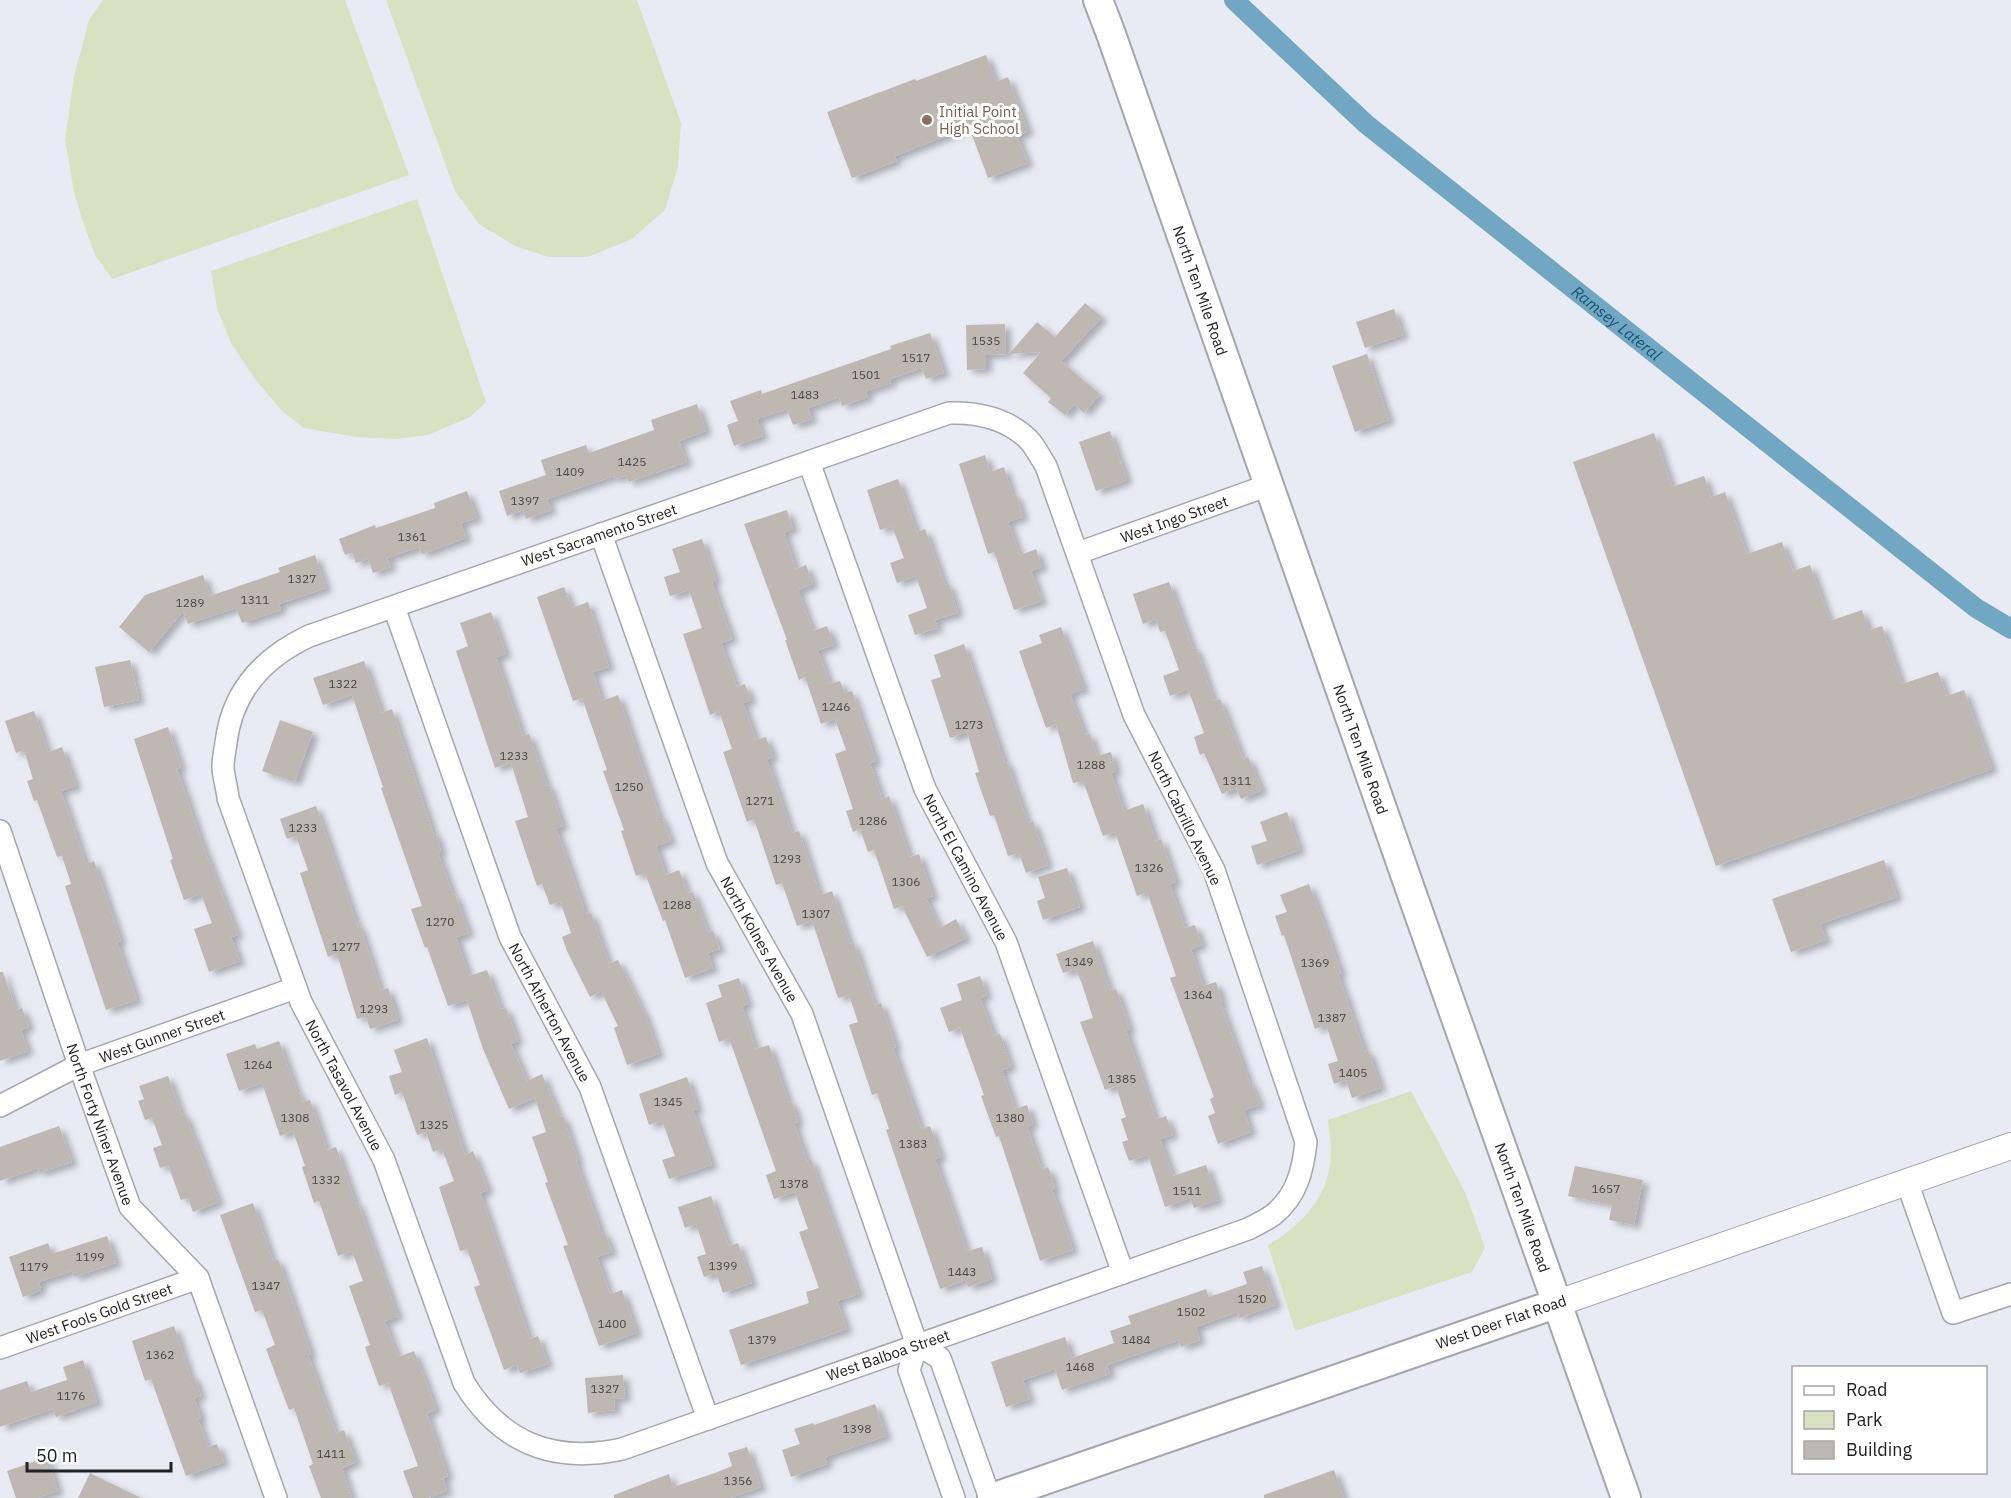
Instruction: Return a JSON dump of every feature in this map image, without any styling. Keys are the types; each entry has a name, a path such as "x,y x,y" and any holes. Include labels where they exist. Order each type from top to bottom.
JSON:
{"main road":[{"name":"North Ten Mile Road","path":"1098,0 1112,34 1626,1498"},
{"name":"West Deer Flat Road","path":"991,1498 1558,1303"}],"street":[{"name":"West Sacramento Street","path":"236,703 257,672 286,647 309,636 949,413 987,416"},
{"name":"North Cabrillo Avenue","path":"987,416 1009,424 1029,439 1046,466 1134,715 1214,870 1306,1142 1304,1167 1294,1191 1274,1214 1248,1229"},
{"name":"North El Camino Avenue","path":"809,462 925,789 1006,942 1123,1273"},
{"name":"West Ingo Street","path":"1078,553 1269,485"},
{"name":"North Kolnes Avenue","path":"601,534 717,863 802,1014 917,1345"},
{"name":"North Atherton Avenue","path":"394,607 510,937 590,1088 708,1419"},
{"name":"North Tasavol Avenue","path":"236,703 228,724 223,766 228,798 295,988 304,1010 384,1160 464,1383 475,1402 490,1418 524,1442"},
{"name":"North Forty Niner Avenue","path":"0,831 130,1207 198,1278 276,1498"},
{"name":"West Gunner Street","path":"0,1106 79,1065 295,988"},
{"name":"West Deer Flat Road","path":"1558,1303 2011,1146"},
{"path":"1907,1182 1953,1313 2011,1294"},
{"name":"West Balboa Street","path":"524,1442 561,1454 597,1454 622,1449 1248,1229"},
{"name":"West Fools Gold Street","path":"0,1348 198,1278"},
{"path":"954,1498 909,1370 917,1345 940,1358 991,1498"}],"green space":[{"path":"103,0 345,0 409,175 112,279 95,255 82,219 74,192 65,140 74,76 89,20"},
{"path":"386,0 637,0 681,123 678,167 665,210 632,239 588,257 548,257 515,246 479,224 455,191"},
{"path":"417,199 486,402 470,417 428,435 396,439 356,437 304,428 283,412 255,379 231,343 217,308 211,271"},
{"path":"1411,1091 1465,1192 1485,1248 1472,1272 1295,1331 1268,1245 1303,1218 1320,1196 1326,1183 1331,1149 1328,1120"}],"building":[{"name":"Initial Point High School","path":"986,55 996,82 1008,77 1028,131 1017,136 1028,163 988,178 969,127 895,156 897,161 852,178 827,112"},
{"path":"1085,303 1102,317 1061,361 1100,394 1084,413 1074,404 1065,415 1048,402 1051,398 1023,373 1041,352 1009,354 1037,322 1055,337"},
{"path":"1394,309 1403,335 1365,348 1356,322"},
{"path":"1005,324 1006,354 986,355 986,369 967,370 966,325"},
{"path":"930,333 944,373 926,379 922,368 890,379 891,383 866,391 868,397 842,406 839,397 808,408 812,419 793,425 787,409 757,419 763,436 734,446 727,425 738,421 730,401 761,390 762,394"},
{"path":"1367,354 1389,420 1355,432 1332,366"},
{"path":"697,404 706,431 679,441 687,462 629,482 626,475 615,479 614,476 547,499 551,510 526,519 523,510 507,516 499,491 546,475 541,460 586,445 589,453 654,430 651,420"},
{"path":"1110,431 1127,480 1096,491 1079,442"},
{"path":"1654,433 1672,487 1704,476 1711,497 1725,492 1747,554 1782,542 1793,571 1810,565 1830,621 1862,610 1869,630 1882,626 1902,684 1938,672 1947,696 1964,690 1992,769 1716,866 1573,462"},
{"path":"985,455 990,472 1004,467 1013,496 1016,495 1023,517 1008,522 1020,555 1036,549 1042,567 1031,571 1042,601 1014,610 994,552 988,554 959,464"},
{"path":"898,479 917,532 925,529 945,585 949,584 958,613 935,620 938,628 915,635 908,615 927,608 916,576 897,583 890,563 904,558 892,526 880,530 867,490"},
{"path":"467,491 477,518 461,523 466,538 422,554 419,547 387,558 391,567 373,573 368,559 356,563 352,553 345,555 339,539 375,525 376,528 435,508 434,503"},
{"path":"787,510 793,529 784,532 796,569 806,565 813,584 798,590 813,631 827,626 834,645 818,650 830,684 840,681 845,693 852,691 876,761 870,763 882,799 889,796 910,857 919,854 933,896 926,898 940,928 956,919 966,938 927,957 902,906 894,909 874,850 868,852 860,829 853,832 846,811 853,809 835,754 846,750 835,719 821,724 805,677 799,680 785,640 787,640 744,524"},
{"path":"702,539 716,580 712,582 732,639 721,643 737,687 745,684 751,700 743,703 756,740 766,737 773,757 767,759 792,833 799,831 820,895 832,891 850,944 854,943 875,1005 881,1003 896,1047 893,1048 922,1129 930,1126 941,1157 935,1159 967,1251 982,1247 992,1279 968,1287 966,1280 940,1289 886,1130 889,1129 877,1093 872,1095 849,1025 858,1022 849,995 838,998 812,921 797,926 782,883 776,885 754,819 747,822 723,752 732,749 719,711 710,715 683,634 702,628 689,590 670,596 664,577 680,572 672,549"},
{"path":"315,555 326,588 279,604 281,610 242,623 236,608 188,624 183,611 149,652 119,627 145,595 203,575 210,596 280,572 278,568"},
{"path":"1169,582 1193,649 1196,648 1214,701 1220,699 1243,759 1248,757 1262,790 1241,799 1236,788 1222,794 1204,753 1200,755 1194,737 1204,733 1188,689 1170,696 1163,676 1179,670 1165,631 1160,632 1156,619 1143,624 1133,594"},
{"path":"564,587 572,608 588,602 609,667 593,672 602,701 618,695 660,818 662,817 671,841 656,846 666,875 679,870 688,893 693,892 708,932 713,931 720,949 708,953 713,968 685,978 665,920 663,921 645,873 636,876 621,831 624,830 603,771 607,770 582,698 573,701 537,597"},
{"path":"491,612 506,654 496,657 523,736 529,734 547,786 549,785 563,826 556,828 586,914 591,913 609,964 618,960 646,1017 659,1054 627,1065 614,1028 618,1026 601,991 590,997 567,951 562,937 571,933 560,901 550,905 542,884 537,886 515,821 528,817 511,763 495,768 456,651 468,646 460,623"},
{"path":"1061,627 1084,689 1070,694 1085,735 1090,734 1097,756 1111,752 1116,771 1111,773 1124,811 1143,804 1156,841 1161,839 1176,882 1170,884 1185,928 1195,925 1202,945 1191,949 1203,986 1216,982 1222,1001 1220,1002 1260,1105 1244,1110 1251,1132 1218,1144 1208,1116 1215,1113 1210,1099 1214,1097 1170,978 1176,976 1147,892 1137,896 1115,832 1103,836 1083,781 1073,783 1056,724 1046,728 1019,651 1042,643 1039,635"},
{"path":"964,644 1005,763 1007,762 1028,823 1033,821 1048,865 1026,873 1019,853 1008,856 994,815 990,816 975,773 979,772 967,732 950,738 931,680 941,677 934,655"},
{"path":"130,660 139,700 104,707 95,667"},
{"path":"364,661 382,713 392,709 434,835 436,834 441,851 438,853 469,933 456,937 469,976 487,970 501,1009 506,1008 518,1041 511,1044 527,1081 542,1074 560,1117 563,1116 602,1234 605,1233 612,1252 597,1257 610,1294 622,1290 637,1333 599,1346 563,1246 568,1245 545,1183 548,1182 532,1137 546,1132 535,1098 509,1109 483,1049 467,1000 448,1006 411,909 422,906 352,695 323,705 313,678"},
{"path":"34,711 48,752 62,747 76,786 61,791 86,864 94,861 121,941 117,942 137,1000 106,1010 65,886 71,884 62,856 57,857 37,800 34,801 27,781 33,779 24,750 16,753 5,721"},
{"path":"280,720 313,732 295,782 262,771"},
{"path":"168,727 181,767 177,769 204,848 238,935 231,937 240,961 209,972 194,929 212,923 201,894 184,900 134,739"},
{"path":"316,806 381,990 388,988 398,1020 370,1029 366,1017 357,1019 337,954 328,957 300,873 308,870 296,836 287,839 280,819"},
{"path":"1287,812 1300,850 1257,865 1251,846 1267,841 1260,822"},
{"path":"1884,860 1897,897 1820,924 1826,940 1791,952 1772,899"},
{"path":"1067,868 1080,907 1043,920 1037,901 1045,898 1038,877"},
{"path":"1309,884 1341,973 1338,974 1365,1052 1368,1050 1381,1088 1352,1098 1346,1080 1334,1084 1328,1064 1338,1061 1326,1025 1315,1029 1284,935 1282,936 1275,916 1287,912 1280,895"},
{"path":"1093,941 1110,990 1116,989 1130,1029 1126,1030 1156,1119 1166,1116 1173,1135 1160,1139 1173,1176 1206,1165 1218,1200 1194,1208 1190,1198 1165,1207 1148,1155 1129,1161 1122,1142 1128,1140 1121,1119 1126,1117 1116,1086 1105,1090 1080,1022 1093,1018 1081,981 1075,969 1063,973 1056,954"},
{"path":"0,972 3,972 16,1010 22,1008 29,1027 21,1030 28,1051 0,1061"},
{"path":"980,976 987,995 980,998 994,1036 1000,1034 1011,1067 1002,1070 1015,1109 1027,1105 1033,1124 1027,1127 1042,1170 1048,1167 1055,1188 1052,1189 1073,1250 1040,1261 999,1136 996,1137 981,1096 984,1095 960,1028 949,1032 940,1008 962,1000 957,984"},
{"path":"739,978 748,1004 742,1006 756,1049 769,1045 789,1103 792,1102 798,1122 794,1123 807,1161 811,1159 859,1294 837,1301 847,1329 741,1365 729,1330 809,1303 806,1292 819,1288 799,1232 808,1229 795,1192 774,1199 766,1175 776,1171 729,1038 719,1042 706,1003 722,997 718,985"},
{"path":"427,1038 465,1155 473,1151 488,1190 480,1193 530,1339 538,1336 548,1364 520,1373 517,1365 504,1370 474,1287 480,1285 467,1249 460,1251 439,1187 454,1181 442,1149 433,1152 426,1132 417,1135 402,1092 395,1095 389,1076 402,1072 394,1050"},
{"path":"279,1041 297,1092 302,1102 310,1100 327,1150 336,1147 356,1204 358,1203 398,1316 385,1321 398,1357 414,1351 436,1410 427,1413 448,1476 443,1478 447,1491 428,1498 413,1498 403,1471 418,1466 388,1383 379,1386 365,1347 370,1345 349,1286 363,1281 352,1251 338,1256 319,1201 314,1203 293,1131 280,1136 262,1083 239,1091 226,1054 255,1044 257,1049"},
{"path":"168,1076 219,1202 193,1212 188,1198 181,1200 168,1165 160,1168 153,1148 162,1145 152,1118 145,1120 138,1101 144,1099 139,1086"},
{"path":"687,1077 698,1109 693,1110 712,1165 669,1179 662,1160 675,1156 662,1121 649,1125 639,1094"},
{"path":"59,1126 72,1162 39,1173 38,1168 0,1181 0,1147"},
{"path":"1575,1166 1643,1180 1634,1225 1609,1220 1612,1205 1568,1196"},
{"path":"711,1196 729,1246 738,1243 752,1283 723,1293 716,1273 704,1277 697,1257 706,1254 696,1224 685,1228 678,1207"},
{"path":"253,1203 273,1261 278,1259 311,1354 308,1355 336,1433 344,1430 356,1462 342,1468 352,1498 321,1498 309,1466 313,1464 294,1408 289,1410 266,1349 275,1345 262,1310 255,1312 220,1215"},
{"path":"107,1236 116,1263 74,1277 72,1271 39,1282 41,1290 23,1297 9,1257 48,1243 52,1254"},
{"path":"1262,1266 1276,1305 1239,1318 1237,1312 1196,1327 1200,1340 1181,1347 1179,1340 1107,1365 1110,1374 1062,1390 1055,1369 1023,1380 1030,1399 1006,1407 991,1362 1065,1337 1072,1358 1114,1343 1110,1331 1131,1324 1128,1316 1206,1289 1209,1297 1247,1284 1243,1272"},
{"path":"174,1326 191,1377 194,1376 201,1396 194,1398 201,1418 198,1419 208,1447 217,1444 224,1462 186,1476 151,1379 145,1381 132,1341"},
{"path":"83,1360 97,1402 56,1417 53,1409 0,1427 0,1390 27,1381 31,1392 67,1380 63,1367"},
{"path":"623,1375 625,1398 614,1399 615,1410 588,1413 585,1378"},
{"path":"875,1404 886,1436 825,1457 827,1464 791,1477 782,1450 800,1444 794,1429 813,1423 814,1425"},
{"path":"747,1447 761,1487 730,1498 614,1498 614,1495 669,1474 673,1487 715,1473 732,1466 728,1453"},
{"path":"47,1457 58,1491 37,1498 16,1498 7,1471"},
{"path":"1334,1470 1344,1498 1264,1498 1264,1495"},
{"path":"90,1473 141,1498 78,1498"}],"waterway":[{"name":"Ramsey Lateral","path":"1234,0 1366,124 1976,608 2011,629"}],"place":[{"name":"Initial Point High School","path":"927,120"}]}
